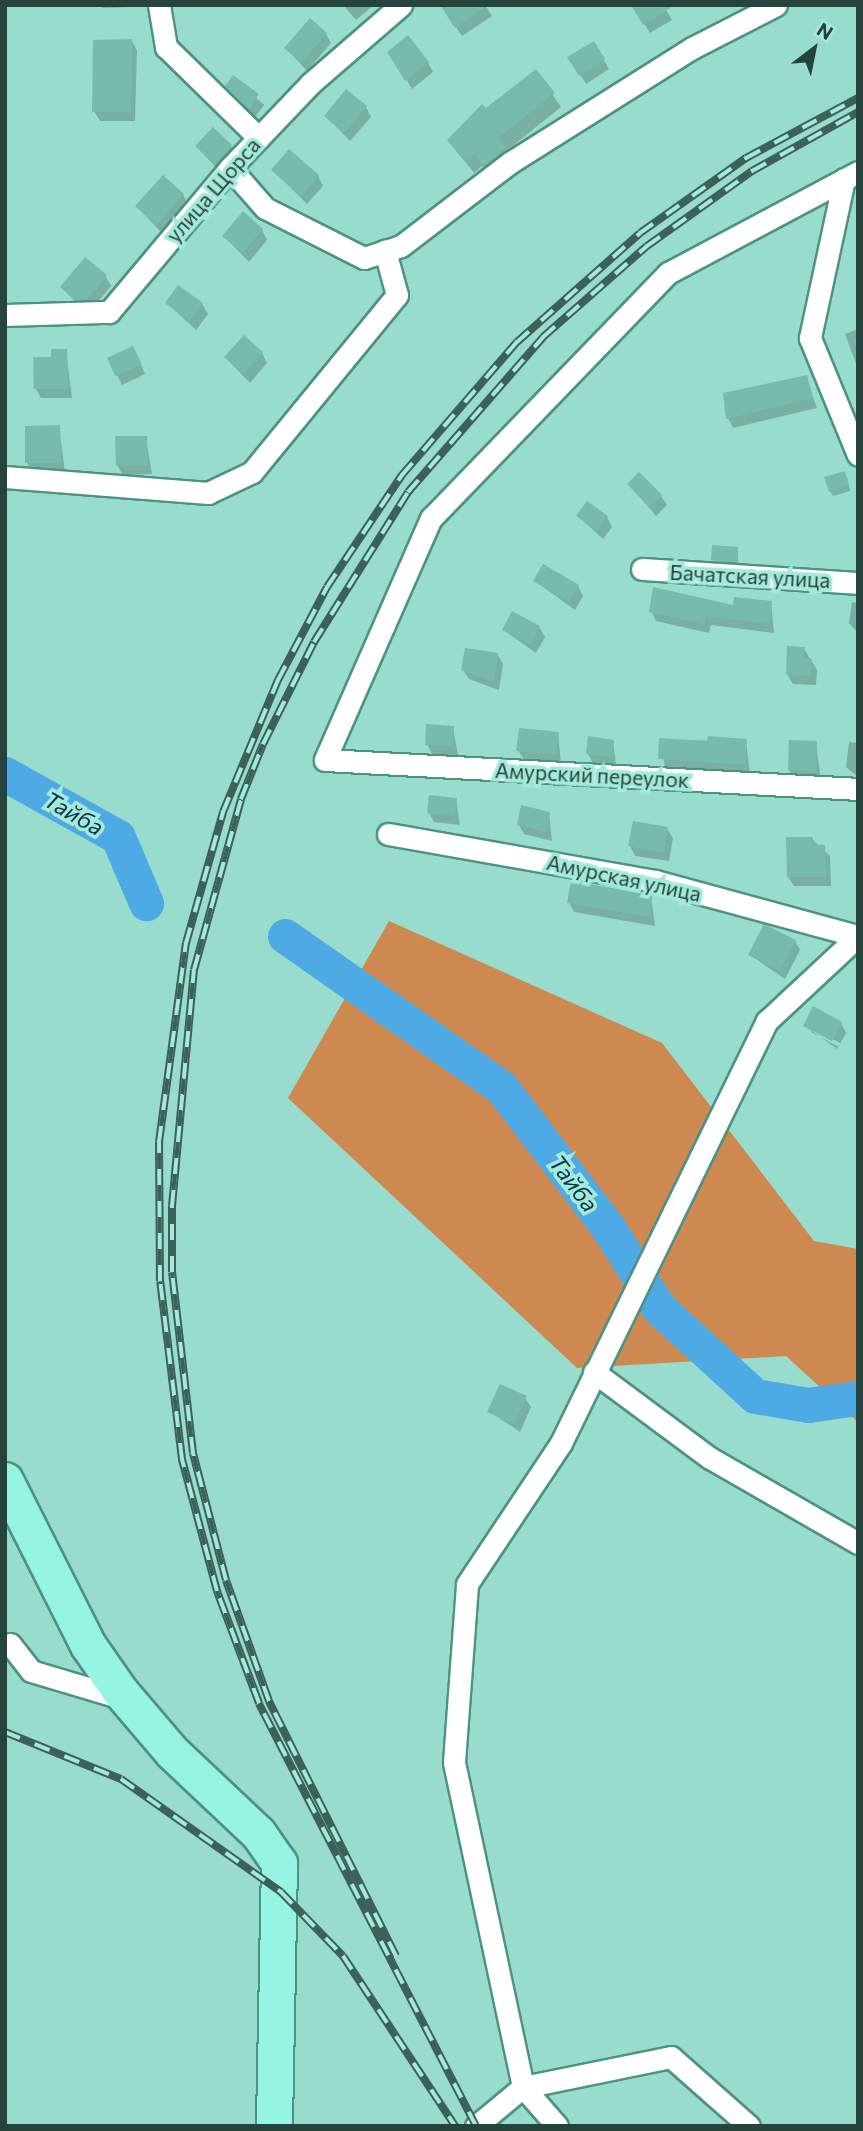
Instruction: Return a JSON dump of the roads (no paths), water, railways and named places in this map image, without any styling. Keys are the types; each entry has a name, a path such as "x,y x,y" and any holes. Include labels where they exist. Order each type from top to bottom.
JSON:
{"main road":[{"path":"5,1480 88,1645 127,1699 172,1752 258,1833 279,1863 274,2126"}],"street":[{"path":"159,5 166,47 259,138"},
{"name":"улица Щорса","path":"5,315 109,313 230,168 401,5"},
{"path":"230,168 265,208 326,244 364,258 385,251 692,48 776,5"},
{"path":"851,176 810,338 858,455"},
{"name":"Амурский переулок","path":"851,176 668,273 431,518 325,760 858,789"},
{"path":"5,477 208,493 252,472 397,295 385,251"},
{"name":"Бачатская улица","path":"642,569 858,583"},
{"name":"Амурская улица","path":"388,834 654,881 858,936"},
{"path":"557,2126 523,2087 454,1762 467,1584 561,1443 767,1021 858,936"},
{"path":"594,1372 710,1458 858,1544"},
{"path":"10,1644 31,1671 127,1699"},
{"path":"476,2126 523,2087 671,2056 749,2126"}],"waterway":[{"name":"Тайба","path":"5,774 118,837 146,903"},
{"name":"Тайба","path":"285,936 501,1087 607,1226 659,1308 755,1396 808,1405 858,1398"}],"railway":[{"path":"476,2126 259,1703 217,1591 182,1459 160,1281 159,1142 186,943 223,812 278,680 327,587 402,475 517,342 640,233 746,158 858,98"},
{"path":"396,1956 269,1701 226,1580 193,1453 172,1272 172,1206 194,970 241,799 263,744 314,642 408,492 543,337 647,246 752,171 858,112"},
{"path":"5,1732 121,1779 281,1892 343,1956 455,2126"}]}
